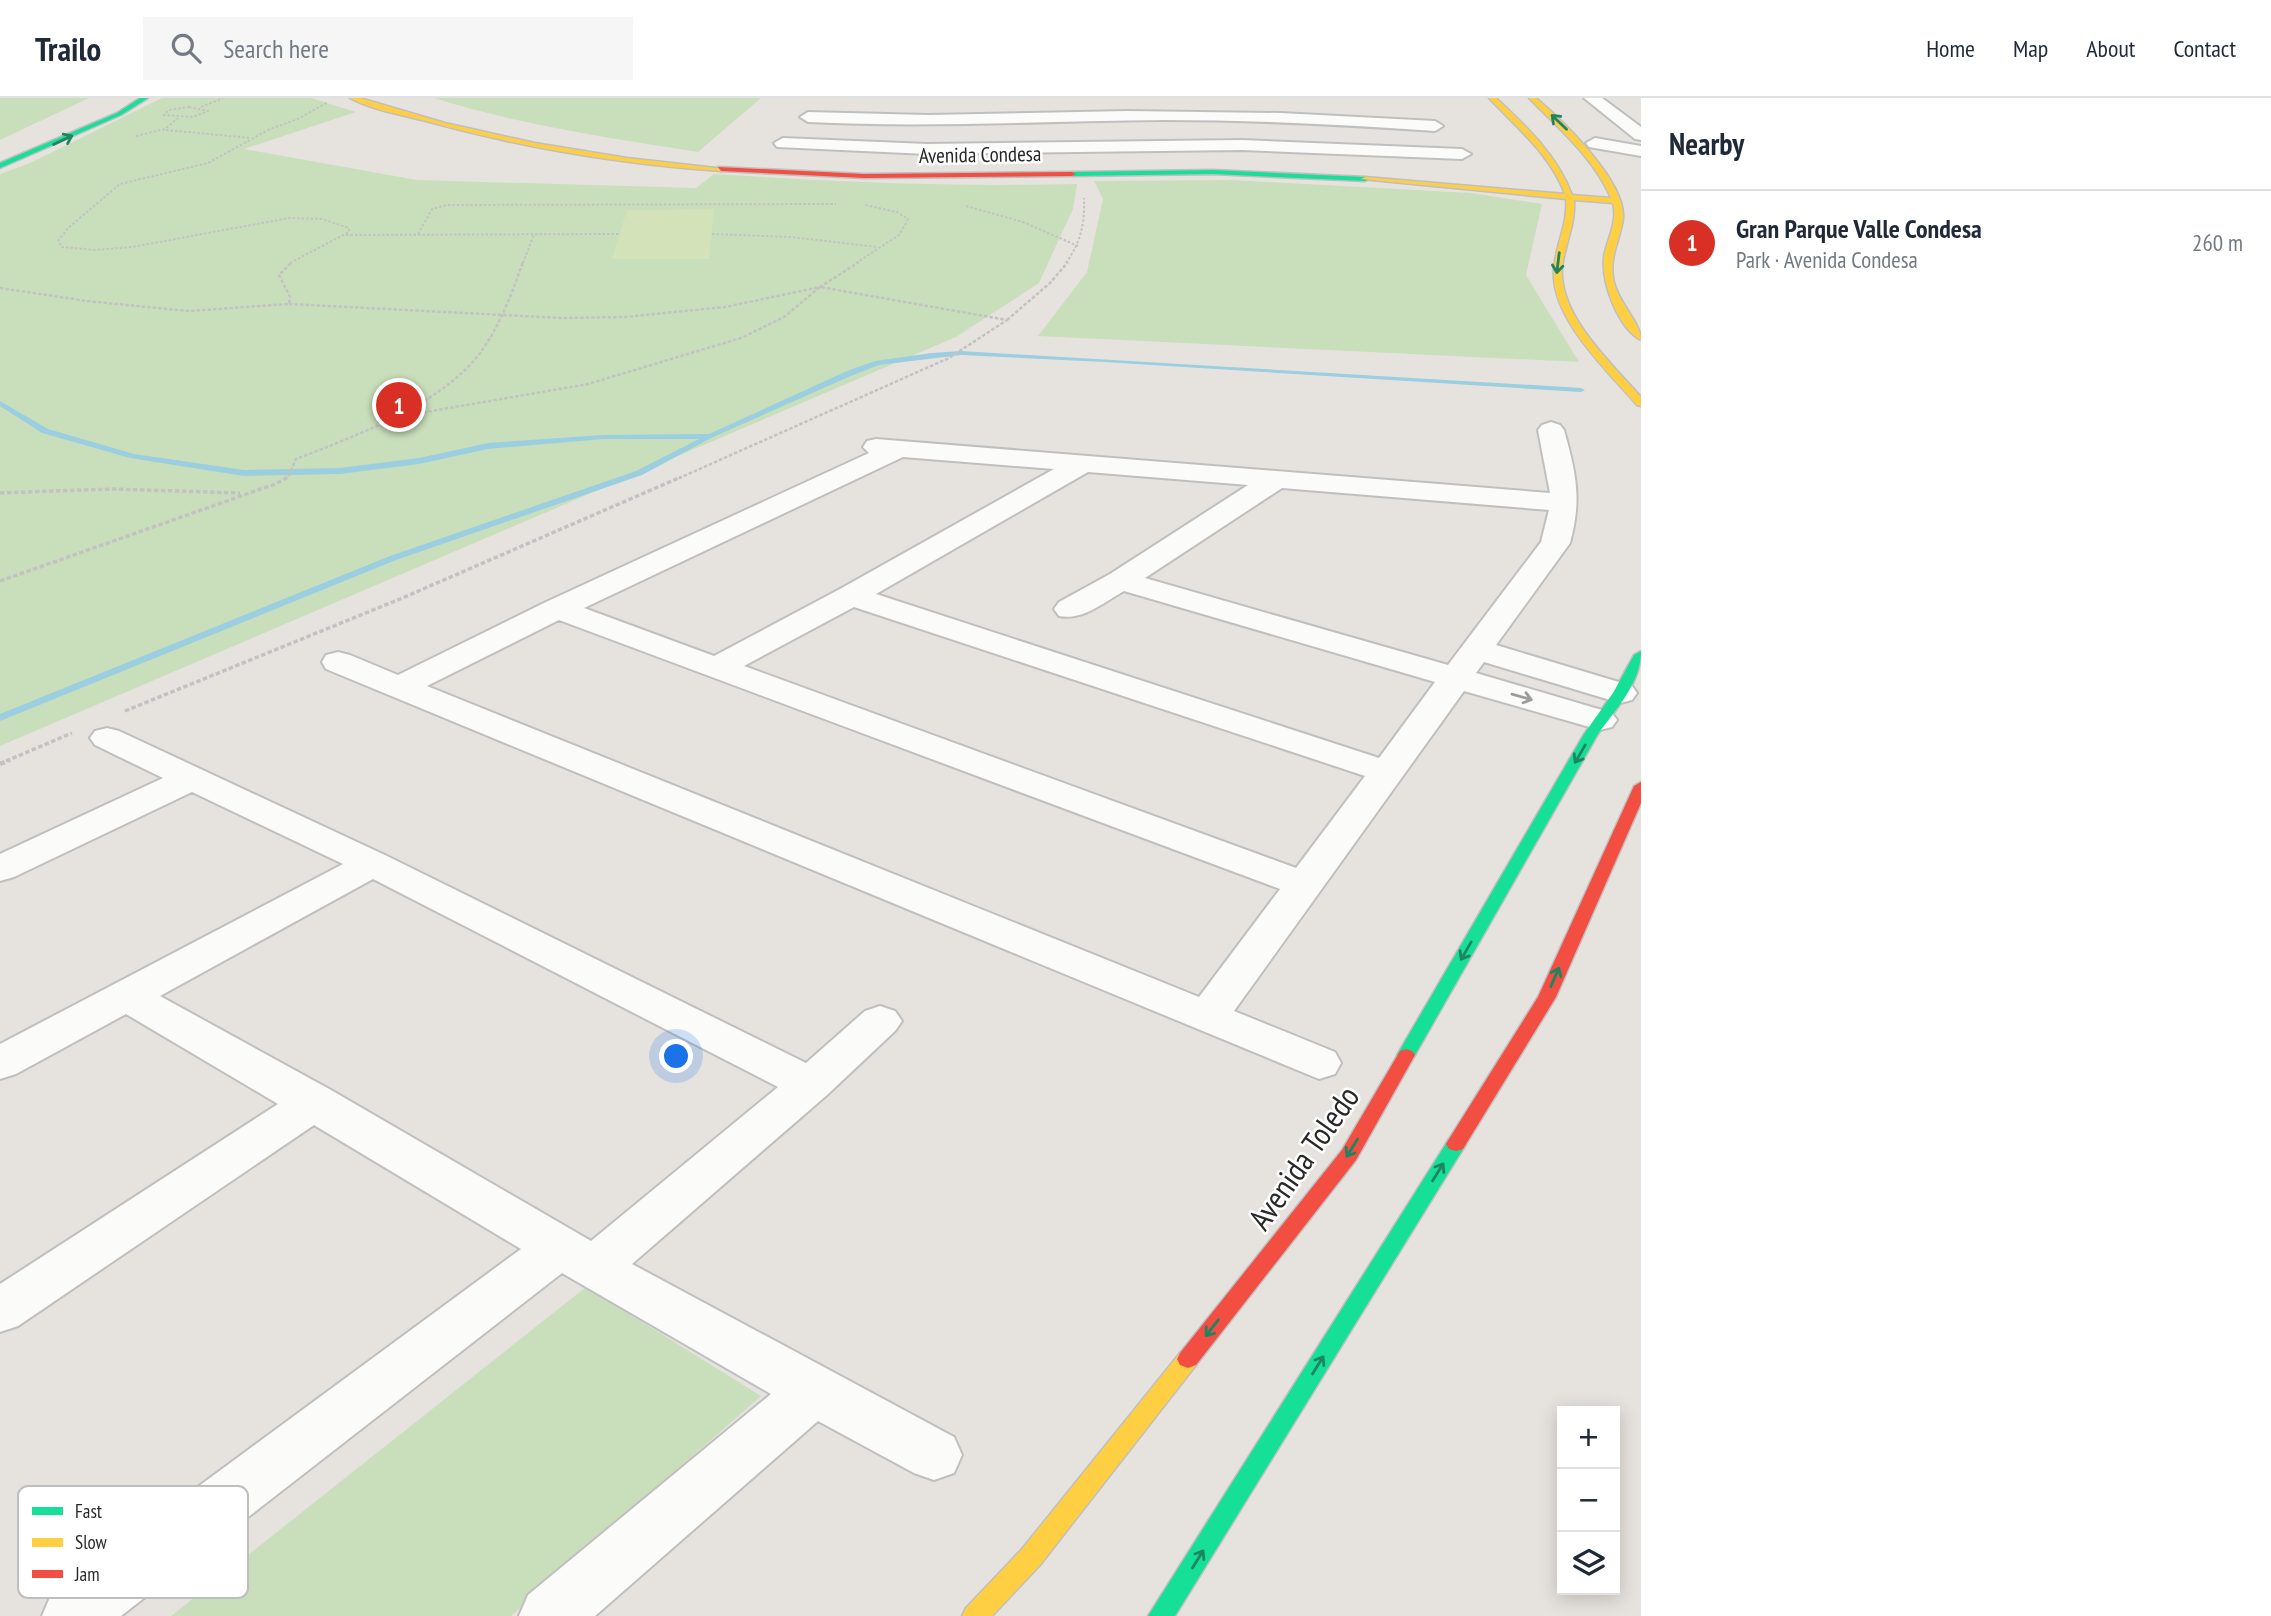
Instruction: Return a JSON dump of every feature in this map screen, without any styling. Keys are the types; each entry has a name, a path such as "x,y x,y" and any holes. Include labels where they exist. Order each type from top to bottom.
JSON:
{"street":[{"path":"0,166 119,114 145,98"},
{"name":"Avenida Condesa","path":"353,98 399,114 510,142 673,164 839,176 940,177 1155,168"},
{"name":"Avenida Condesa","path":"386,98 526,135 674,156 802,165 957,169 1365,170 1612,196"},
{"path":"826,98 777,149 1171,144 1315,147 1467,162 1418,108"},
{"path":"1121,98 1155,168"},
{"path":"1148,98 1184,168"},
{"path":"1492,98 1545,152 1568,192 1572,211 1560,244 1557,277 1573,320 1641,403"},
{"path":"1532,98 1586,149 1612,196 1619,213 1609,250 1606,281 1623,319 1641,337"},
{"path":"1592,98 1632,123 1641,135"},
{"path":"808,117 942,121 1157,116 1304,119 1435,126"},
{"path":"1595,143 1641,151"},
{"path":"1207,1017 1555,543 1565,513 1565,486 1551,430"},
{"path":"399,687 887,448 1565,503"},
{"path":"716,668 851,596 1083,464"},
{"path":"1069,609 1121,580 1277,480"},
{"path":"1121,580 1457,678 1615,708"},
{"path":"851,596 1387,772"},
{"path":"557,609 1304,884"},
{"path":"1477,650 1615,708"},
{"name":"Avenida Toledo","path":"975,1616 1031,1557 1349,1155 1615,708 1641,654"},
{"path":"338,662 1320,1063"},
{"path":"100,728 192,778 373,864 811,1084"},
{"path":"0,869 192,778"},
{"path":"1161,1616 1547,996 1641,786"},
{"path":"0,1063 373,864"},
{"path":"127,996 315,1102 576,1258 813,1392 934,1455"},
{"path":"248,1491 576,1258 811,1084 880,1021"},
{"path":"0,1311 315,1102"},
{"path":"550,1616 813,1392"},
{"path":"73,1616 98,1598"}],"path":[{"path":"200,108 206,109 207,113 185,118 171,118 163,114 175,109 200,108 223,98"},
{"path":"332,100 299,119 253,138 220,158 195,168 120,184 63,233 59,244 81,251 117,250 285,219 320,220 343,225 349,228 346,234"},
{"path":"165,130 253,138"},
{"path":"0,764 100,728 846,406 948,358 1007,320 1054,281 1078,246 1086,207 1084,194"},
{"path":"955,203 1023,222 1078,246"},
{"path":"418,234 432,209 447,205 842,204"},
{"path":"386,419 588,384 764,329 808,301 820,287 899,235 908,219 879,207 856,204"},
{"path":"289,304 290,297 279,275 282,270 301,256 346,234 620,234"},
{"path":"0,581 275,484 288,477 296,458 341,441 386,419 466,369 480,354 500,316 534,234"},
{"path":"712,234 792,237 880,248"},
{"path":"0,288 87,301 188,311 289,304 500,316 587,317 659,314 758,302 820,287 1007,320"},
{"path":"1,494 113,489 245,493"}],"green space":[{"path":"0,98 89,98 0,140"},
{"path":"162,98 311,98 356,112 244,149 417,180 696,188 714,174 896,183 1077,184 1073,209 1039,283 956,337 0,746 0,174 30,163"},
{"path":"434,98 761,98 698,152 532,123"},
{"path":"1231,180 1471,193 1542,204 1526,275 1579,362 1038,336 1087,272 1103,199 1094,181"},
{"path":"714,209 709,259 612,259 627,210"},
{"path":"586,1287 761,1396 511,1616 171,1616 194,1598 248,1598 248,1555"}],"waterway":[{"path":"115,101 121,98"},
{"path":"0,403 45,431 133,456 244,473 340,471 419,461 488,446 603,437 710,436 878,363 961,353 1581,390"},
{"path":"0,718 393,558 639,473 708,437"}],"traffic: fast":[{"path":"0,166 119,114 145,98"},
{"path":"1072,174 1213,172 1365,179"},
{"path":"1406,1055 1591,734 1620,693 1641,655"},
{"path":"1161,1616 1456,1144"}],"traffic: slow":[{"path":"353,98 443,124 535,145 627,160 721,169"},
{"path":"1492,98 1543,150 1564,183 1570,199 1571,214 1559,261 1560,291 1584,337 1641,403"},
{"path":"1532,98 1584,150 1597,166 1615,198 1619,217 1608,257 1610,282 1618,306 1641,337"},
{"path":"1365,179 1614,201"},
{"path":"975,1616 1031,1557 1188,1359"}],"traffic: jam":[{"path":"721,169 864,176 1072,174"},
{"path":"1456,1144 1547,997 1641,786"},
{"path":"1188,1359 1349,1155 1406,1055"}],"place":[{"name":"Gran Parque Valle Condesa","path":"399,405"}]}
